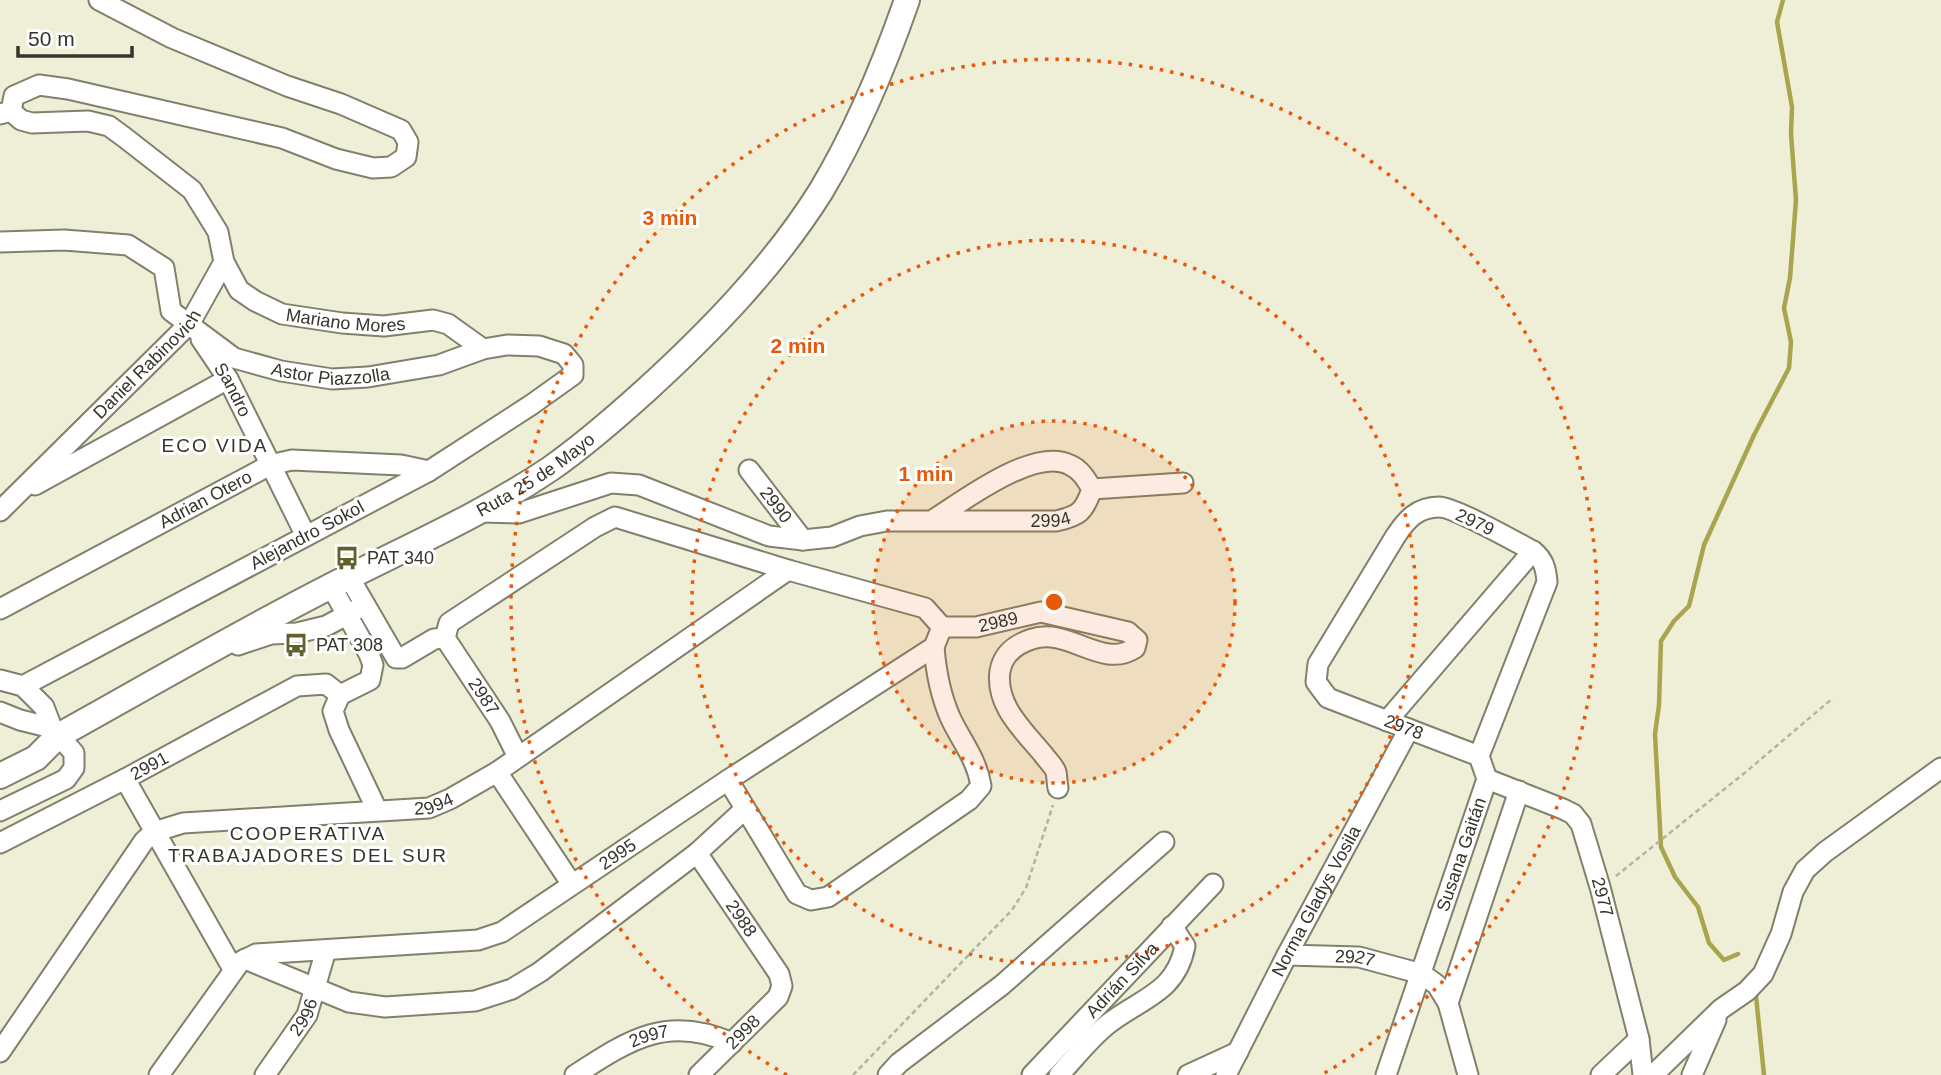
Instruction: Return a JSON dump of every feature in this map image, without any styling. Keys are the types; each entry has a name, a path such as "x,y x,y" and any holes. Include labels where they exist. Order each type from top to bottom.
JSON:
{"main road":[{"name":"Ruta 25 de Mayo","path":"0,776 36,758 55,732 340,582 480,512 550,469 607,425 689,351 766,266 820,191 862,114 907,0"},
{"path":"0,757 55,732"}],"street":[{"path":"99,0 172,38 401,130 408,142 406,157 391,167 373,168 336,159 282,138 68,89 38,85 14,96 6,113 32,123 88,121 109,126 192,190 218,232 224,262"},
{"path":"0,242 64,240 128,245 164,268 171,311 190,323"},
{"name":"Daniel Rabinovich","path":"0,511 190,323 224,262"},
{"name":"Mariano Mores","path":"224,262 239,290 282,314 384,326 433,320 448,324 483,349"},
{"name":"Astor Piazzolla","path":"190,323 234,358 281,372 332,379 368,377 439,365 483,349 507,345 538,346 564,354 573,365"},
{"name":"Sandro","path":"190,323 228,379 306,536"},
{"name":"Alejandro Sokol","path":"23,686 429,471 573,375 573,365"},
{"path":"17,495 228,379"},
{"name":"Adrian Otero","path":"0,609 270,465 292,460 401,465 429,471"},
{"name":"2994","path":"808,540 887,521 1056,521 1073,517 1086,506 1092,489 1082,473 1068,463 1042,461 1021,467 933,520"},
{"name":"2990","path":"750,470 808,540"},
{"path":"1092,489 1182,483"},
{"path":"480,512 519,513 611,484 639,485 769,536 808,540"},
{"name":"2979","path":"1328,698 1316,682 1318,664 1407,519 1423,510 1441,507 1537,554"},
{"path":"340,582 365,605 396,657 408,655 434,639 444,638 449,623 615,517 788,570 925,608 942,627 934,648 941,694 951,719 979,768 981,786 969,800 828,897 811,900 797,894 727,780"},
{"path":"1387,721 1537,554 1546,567 1547,582 1479,756"},
{"name":"2994","path":"155,832 183,823 429,808 497,772 788,570"},
{"path":"340,582 347,616 369,654 373,672 370,680 341,695 333,712 377,810"},
{"path":"207,653 271,634 313,630 347,616 365,605"},
{"name":"2989","path":"942,627 976,627 1041,612 1128,632 1137,640 1136,648 1126,654 1114,655 1103,654 1073,641 1048,636 1029,640 1011,649 1001,665 998,684 1006,710 1055,770 1058,788"},
{"path":"1016,617 1027,623 1029,640"},
{"name":"2987","path":"444,638 500,720 517,757"},
{"name":"2995","path":"239,964 256,954 478,940 502,932 727,780 934,648"},
{"path":"0,680 23,686 44,707 55,732 74,753 74,768 66,779 0,811"},
{"name":"2991","path":"0,843 297,686 326,684 341,695"},
{"name":"2978","path":"1328,698 1479,756"},
{"path":"0,712 55,732"},
{"name":"Norma Gladys Vosila","path":"1226,1075 1287,955 1409,729"},
{"name":"Susana Gaitán","path":"1386,1075 1487,779 1479,756"},
{"path":"1653,1075 1721,1009 1747,991 1763,974 1781,934 1793,892 1805,870 1825,852 1941,768"},
{"path":"497,772 571,883"},
{"path":"125,779 155,832 239,964 349,1002 385,1007 475,1001 512,989 574,948 697,853 745,809"},
{"name":"2977","path":"1487,779 1573,814 1581,824 1639,1039 1643,1075"},
{"name":"Susana Gaitán","path":"1448,1003 1519,792"},
{"path":"0,1052 144,841 155,832"},
{"path":"888,1075 899,1063 1002,985 1164,842"},
{"name":"2988","path":"697,853 779,974 782,986"},
{"name":"Adrián Silva","path":"1032,1075 1213,884"},
{"path":"1059,1075 1108,1024 1160,992 1172,977 1185,946 1172,926"},
{"name":"2996","path":"265,1075 307,1015 326,950"},
{"name":"2927","path":"1287,955 1359,957 1422,974"},
{"path":"159,1075 239,964"},
{"path":"1422,974 1437,985 1448,1003 1468,1075"},
{"name":"2998","path":"699,1075 778,997 782,986"},
{"path":"1692,1075 1721,1009"},
{"name":"2997","path":"575,1075 610,1052 660,1031 680,1029 732,1043"},
{"path":"1601,1075 1639,1039"},
{"path":"1188,1075 1238,1052"}],"path":[{"path":"1600,887 1748,771 1833,698"},
{"path":"853,1075 1012,910 1026,888 1058,788"}],"waterway":[{"path":"1738,954 1724,960 1709,943 1698,907 1675,877 1661,847 1655,734 1659,705 1661,641 1674,621 1689,606 1704,545 1754,435 1789,368 1791,342 1784,308 1790,278 1796,200 1791,134 1792,107 1777,22 1783,0"},
{"path":"1756,996 1764,1075"}],"place":[{"name":"PAT 340","path":"347,558"},
{"name":"PAT 308","path":"296,645"}],"district":[{"name":"ECO VIDA","path":"215,445"},
{"name":"COOPERATIVA TRABAJADORES DEL SUR","path":"308,844"}]}
